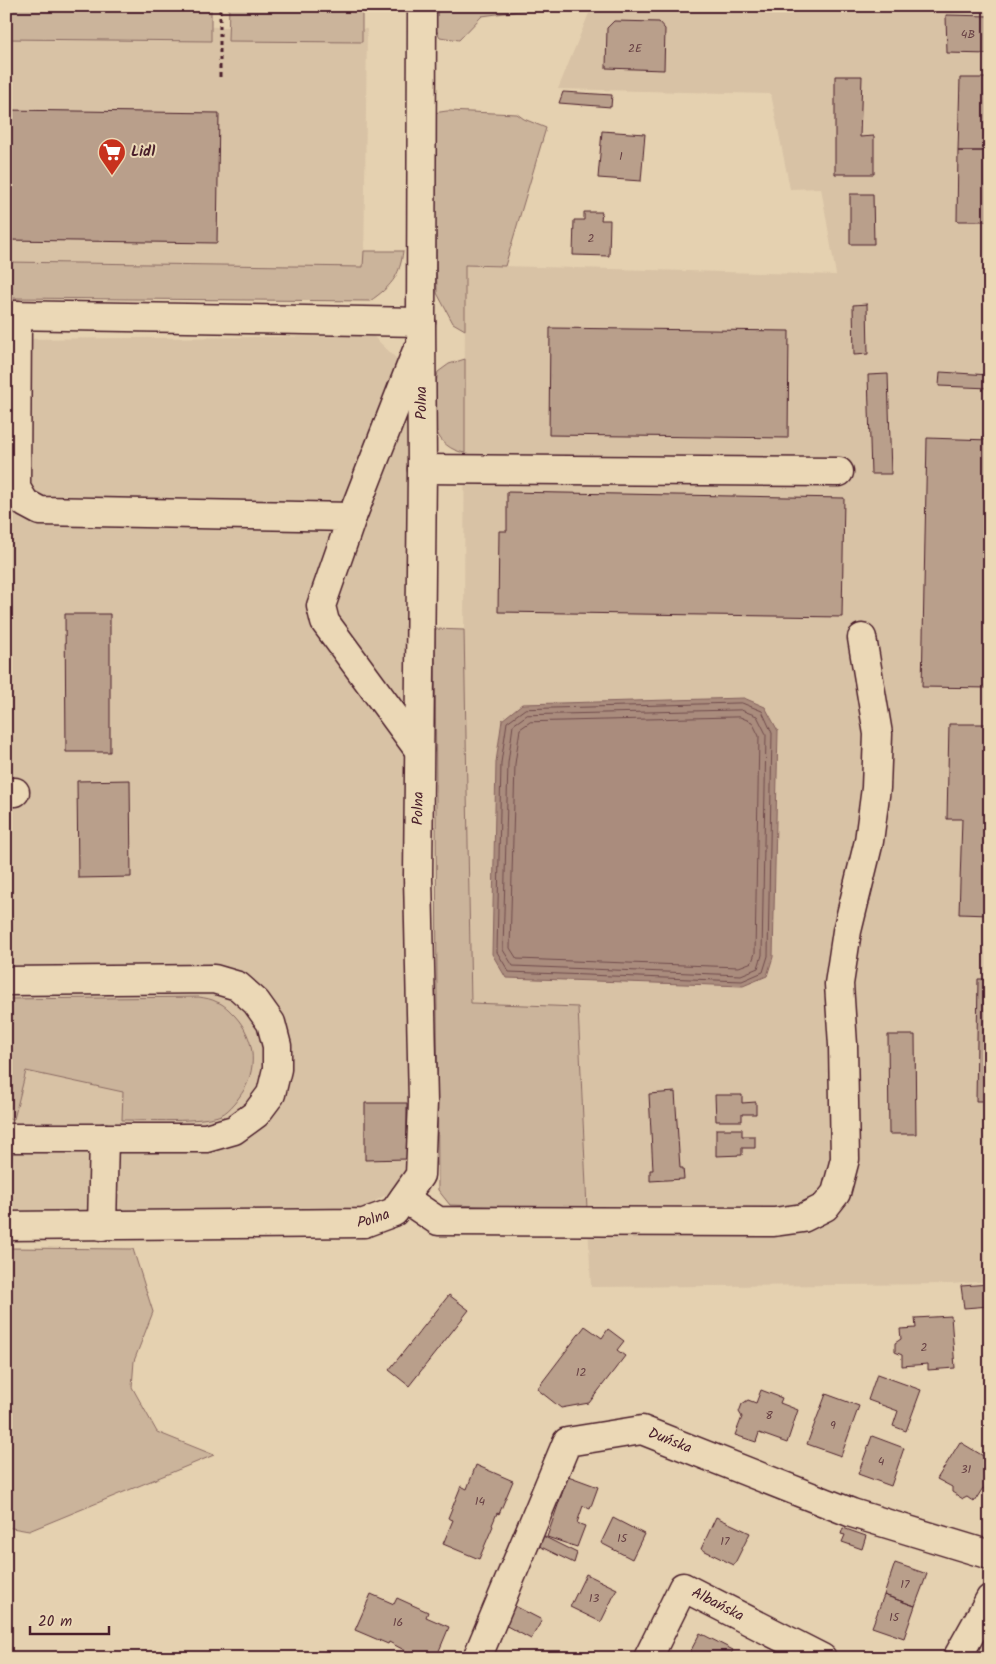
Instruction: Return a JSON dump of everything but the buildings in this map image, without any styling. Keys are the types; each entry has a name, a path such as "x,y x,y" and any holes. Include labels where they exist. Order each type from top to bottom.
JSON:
{"street":[{"name":"Polna","path":"6,1226 364,1223 394,1212 420,1175 423,1102 418,877 422,469 422,6"},
{"path":"352,517 40,511 25,503 16,488 12,315 421,330 321,606 325,622 419,750"},
{"path":"422,469 839,472"},
{"path":"404,1198 438,1221 774,1222 803,1218 825,1207 836,1193 844,1159 843,1045 839,984 847,931 869,841 876,788 878,734 862,638"},
{"path":"6,981 214,979 238,986 256,1002 271,1023 277,1046 277,1069 271,1094 256,1114 234,1130 206,1138 6,1138"},
{"path":"102,1226 104,1138"},
{"name":"Duńska","path":"477,1658 567,1442 642,1430 852,1513 990,1555"},
{"name":"Albańska","path":"648,1658 683,1587 822,1658"},
{"path":"957,1658 990,1599"}],"path":[{"path":"220,6 220,77"}],"shaded area":[{"path":"6,6 211,6 211,41 6,39"},
{"path":"229,6 362,6 362,42 228,41"},
{"path":"437,6 543,6 541,8 482,16 459,40 440,37 435,28"},
{"path":"592,6 990,6 990,1281 951,1284 591,1287 578,1008 471,1003 464,681 465,265 836,275 821,188 790,189 771,94 558,89"},
{"path":"6,24 367,29 364,267 6,262"},
{"path":"447,111 517,114 546,128 505,266 465,265 465,330 453,323 437,293 433,113"},
{"path":"364,251 403,251 397,275 383,291 370,301 6,298 6,262 363,267"},
{"path":"373,336 396,358 410,402 404,752 410,767 407,1166 389,1193 363,1208 6,1211 6,339"},
{"path":"465,359 465,453 451,448 443,442 438,434 435,424 435,392 438,372 449,364"},
{"path":"435,629 464,630 471,1003 578,1007 587,1209 450,1205 438,1190"},
{"path":"199,997 213,1000 227,1008 241,1024 250,1042 252,1061 248,1081 237,1101 225,1113 212,1118 187,1120 122,1120 123,1092 26,1071 14,1119 6,1119 6,999"},
{"path":"6,1248 133,1249 153,1312 134,1361 132,1387 157,1432 214,1455 29,1531 6,1527"}],"water":[{"path":"744,698 765,707 778,731 773,957 767,976 743,986 506,978 492,954 496,762 502,720 522,704"}],"place":[{"name":"Lidl","path":"112,176"}]}
